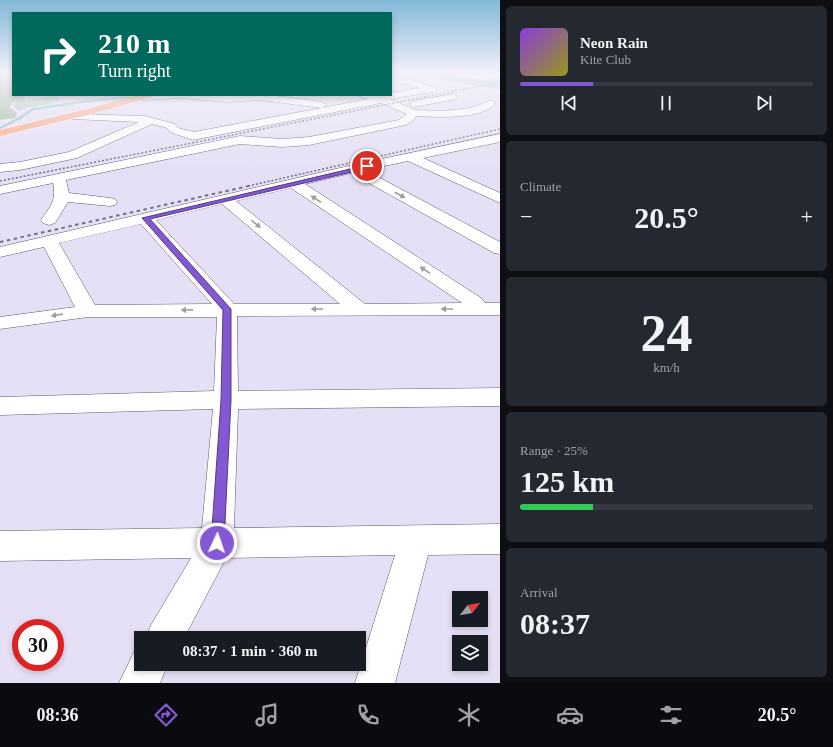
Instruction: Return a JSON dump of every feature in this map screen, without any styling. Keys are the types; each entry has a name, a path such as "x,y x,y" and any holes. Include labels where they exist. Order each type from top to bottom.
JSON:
{"main road":[{"path":"0,133 114,105"}],"street":[{"path":"75,105 88,112"},
{"path":"325,105 326,110"},
{"path":"73,116 145,119 171,126 174,130 193,136 352,105"},
{"path":"395,105 407,110 452,114 487,105 500,109"},
{"path":"407,110 425,105"},
{"path":"0,190 240,140 282,143 309,141 402,123 410,118 407,110"},
{"path":"0,168 20,166 73,155 150,121"},
{"path":"206,133 223,143"},
{"path":"0,252 353,169 500,138"},
{"path":"410,157 500,199"},
{"path":"353,169 500,249"},
{"path":"49,220 59,207 62,197 59,178"},
{"path":"293,183 474,302 479,309"},
{"path":"62,197 110,202"},
{"path":"226,200 359,309"},
{"path":"145,218 227,309 226,400 217,543 168,631"},
{"path":"50,241 88,311"},
{"path":"0,323 88,311 227,309 500,309"},
{"path":"0,406 226,400 500,397"},
{"path":"375,683 416,540"},
{"path":"0,546 500,540"},
{"path":"139,683 145,671"}],"green space":[{"path":"0,105 11,105 9,107 17,113 15,118 0,120"},
{"path":"14,105 46,105 25,108 19,111 14,107"}],"waterway":[{"path":"0,128 20,118 33,109 62,105"}],"railway":[{"path":"0,181 384,105"},
{"path":"248,186 500,129"},
{"path":"0,242 253,185"}],"route":[{"path":"217,543 226,400 227,309 145,218 367,166"}]}
